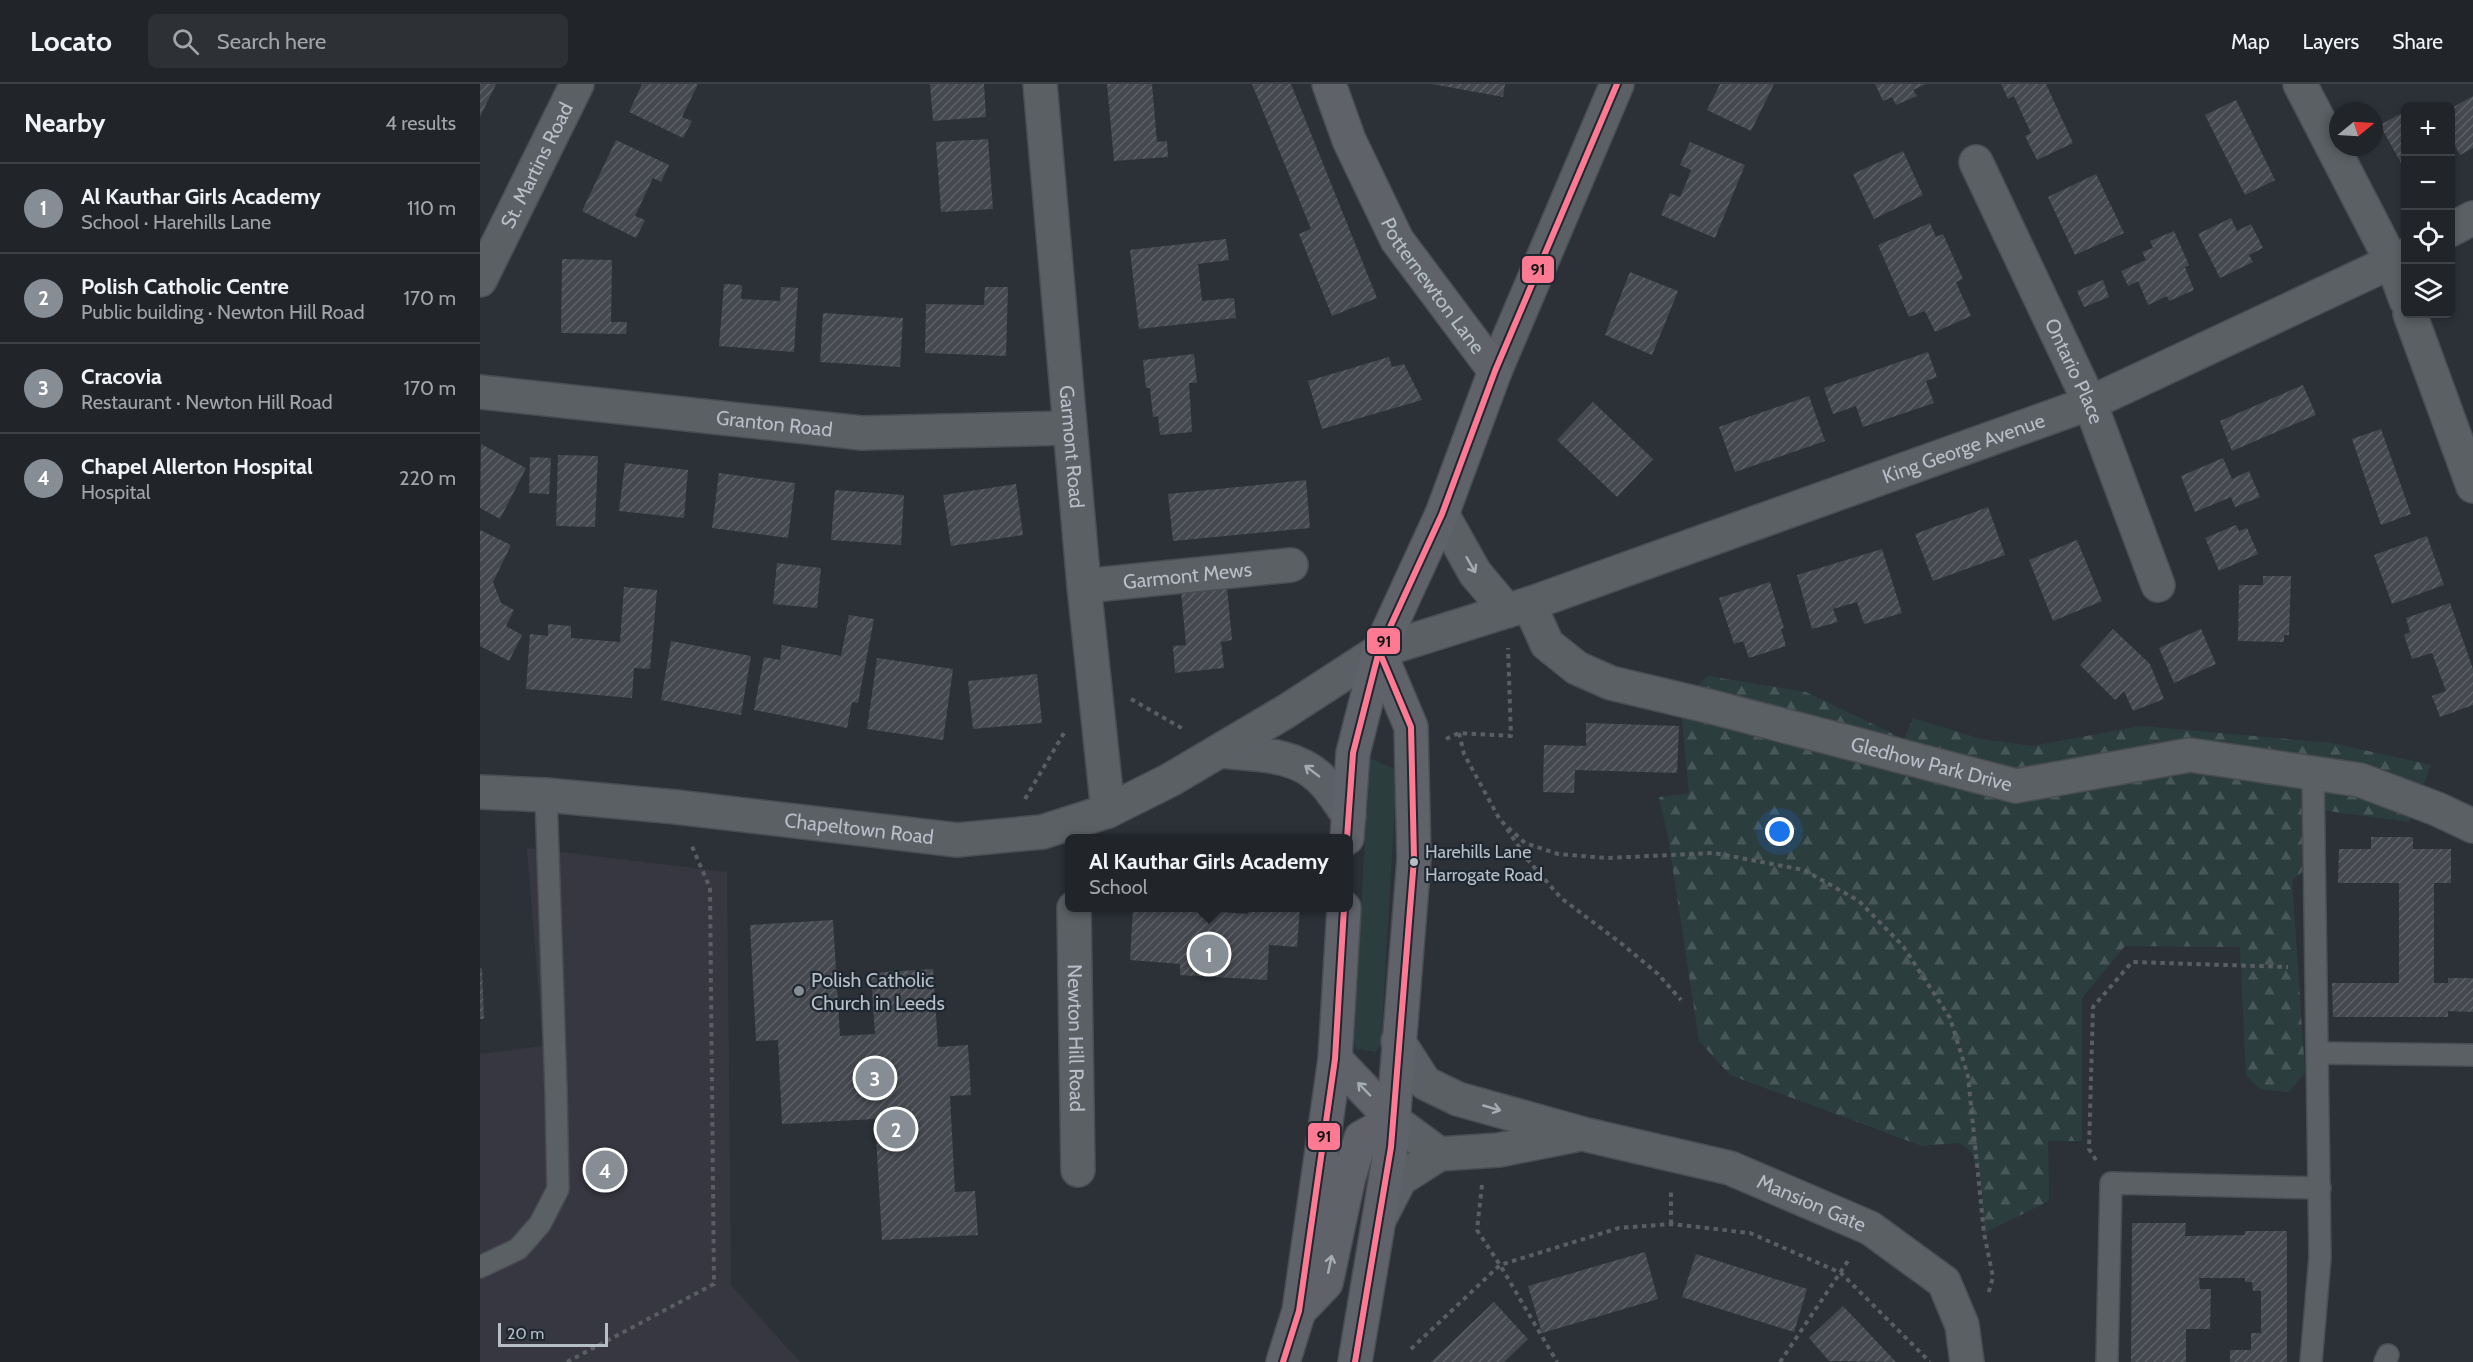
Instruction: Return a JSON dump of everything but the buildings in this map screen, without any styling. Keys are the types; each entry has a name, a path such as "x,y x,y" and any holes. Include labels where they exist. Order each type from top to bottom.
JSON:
{"main road":[{"name":"Potternewton Lane","path":"1329,84 1349,140 1397,240 1495,371 1442,514 1379,651 1353,753 1348,827"},
{"path":"1355,1362 1391,1148 1414,859 1411,727 1379,651"},
{"path":"1283,1362 1299,1311 1335,1059 1344,912"},
{"path":"1335,1059 1393,1120"},
{"path":"1299,1311 1326,1283 1349,1176 1361,1138 1393,1120"}],"street":[{"name":"St. Martins Road","path":"480,280 576,84"},
{"name":"Garmont Road","path":"1040,84 1084,586 1108,811"},
{"path":"1495,371 1617,84"},
{"path":"2300,84 2399,259"},
{"name":"Ontario Place","path":"1976,162 2090,403 2158,585"},
{"path":"2455,228 2473,218"},
{"name":"King George Avenue","path":"1379,651 1518,608 2090,403 2399,259"},
{"path":"2411,318 2473,486"},
{"name":"Granton Road","path":"480,392 862,433 1070,428"},
{"path":"1442,514 1475,573 1518,608"},
{"name":"Garmont Mews","path":"1084,586 1291,565"},
{"name":"Gledhow Park Drive","path":"1518,608 1547,644 1577,668 1611,684 1712,707 2016,786 2190,755 2360,780 2438,809 2473,826"},
{"name":"Chapeltown Road","path":"480,792 546,795 676,807 957,840 1073,830 1222,751 1379,651"},
{"path":"1222,751 1288,758 1306,766 1322,779 1348,827"},
{"name":"Newton Hill Road","path":"1074,912 1078,1170"},
{"name":"Mansion Gate","path":"1398,1041 1425,1083 1458,1099 1583,1134 1730,1168 1870,1228 1944,1282 1962,1325 1966,1362"},
{"path":"1393,1120 1458,1099"},
{"path":"1379,1220 1400,1179 1439,1154 1393,1120"},
{"name":"Mansion Gate","path":"1439,1154 1486,1151 1583,1134"}],"lane":[{"path":"2311,1362 2320,1257 2313,773"},
{"path":"480,1267 518,1249 540,1224 558,1189 546,795"},
{"path":"2318,1053 2473,1056"},
{"path":"2107,1361 2111,1184 2320,1188"}],"path":[{"path":"1412,753 1459,733 1511,736 1518,608"},
{"path":"1459,733 1464,754 1503,823 1527,859 1561,898 1658,974 1681,1000"},
{"path":"567,1362 714,1284 710,888 676,807"},
{"path":"1503,823 1525,843 1558,854 1607,858 1714,853 1804,870 1859,901 1903,946 1950,1018 1968,1076 1984,1233 1993,1277 1988,1294 1962,1325"},
{"path":"2111,1184 2089,1149 2093,1007 2132,962 2317,968"},
{"path":"1486,1151 1477,1230 1557,1362"},
{"path":"1411,1349 1500,1265 1619,1228 1671,1224 1750,1233 1841,1273 1930,1362"},
{"path":"1780,1362 1870,1228"}],"shaded area":[{"path":"527,848 727,872 731,1285 800,1362 480,1362 480,1054 543,1046"}],"green space":[{"path":"1708,676 1806,692 1904,739 1913,718 1981,739 2032,746 2141,726 2332,743 2431,765 2409,822 2306,808 2302,872 2292,881 2305,1073 2289,1092 2260,1089 2246,1075 2240,947 2125,946 2082,998 2082,1141 2048,1141 2049,1201 1984,1233 1980,1176 1971,1151 1959,1143 1922,1146 1730,1075 1699,1041 1668,838 1659,797 1689,793 1680,700"},
{"path":"1370,758 1397,770 1381,1046 1375,1052 1356,1049 1353,1038"}],"transit line":[{"name":"91","path":"1347,834 1353,753 1379,651 1442,514 1495,371 1617,84"},
{"name":"91","path":"1355,1362 1391,1147 1414,859 1411,727 1379,651"},
{"name":"91","path":"1283,1362 1299,1311 1335,1059 1344,912"}],"place":[{"name":"Harehills Lane Harrogate Road","path":"1414,862"},
{"name":"Al Kauthar Girls Academy","path":"1209,954"},
{"name":"Polish Catholic Church in Leeds","path":"799,991"},
{"name":"Cracovia","path":"875,1078"},
{"name":"Polish Catholic Centre","path":"896,1129"},
{"name":"Chapel Allerton Hospital","path":"605,1170"}]}
